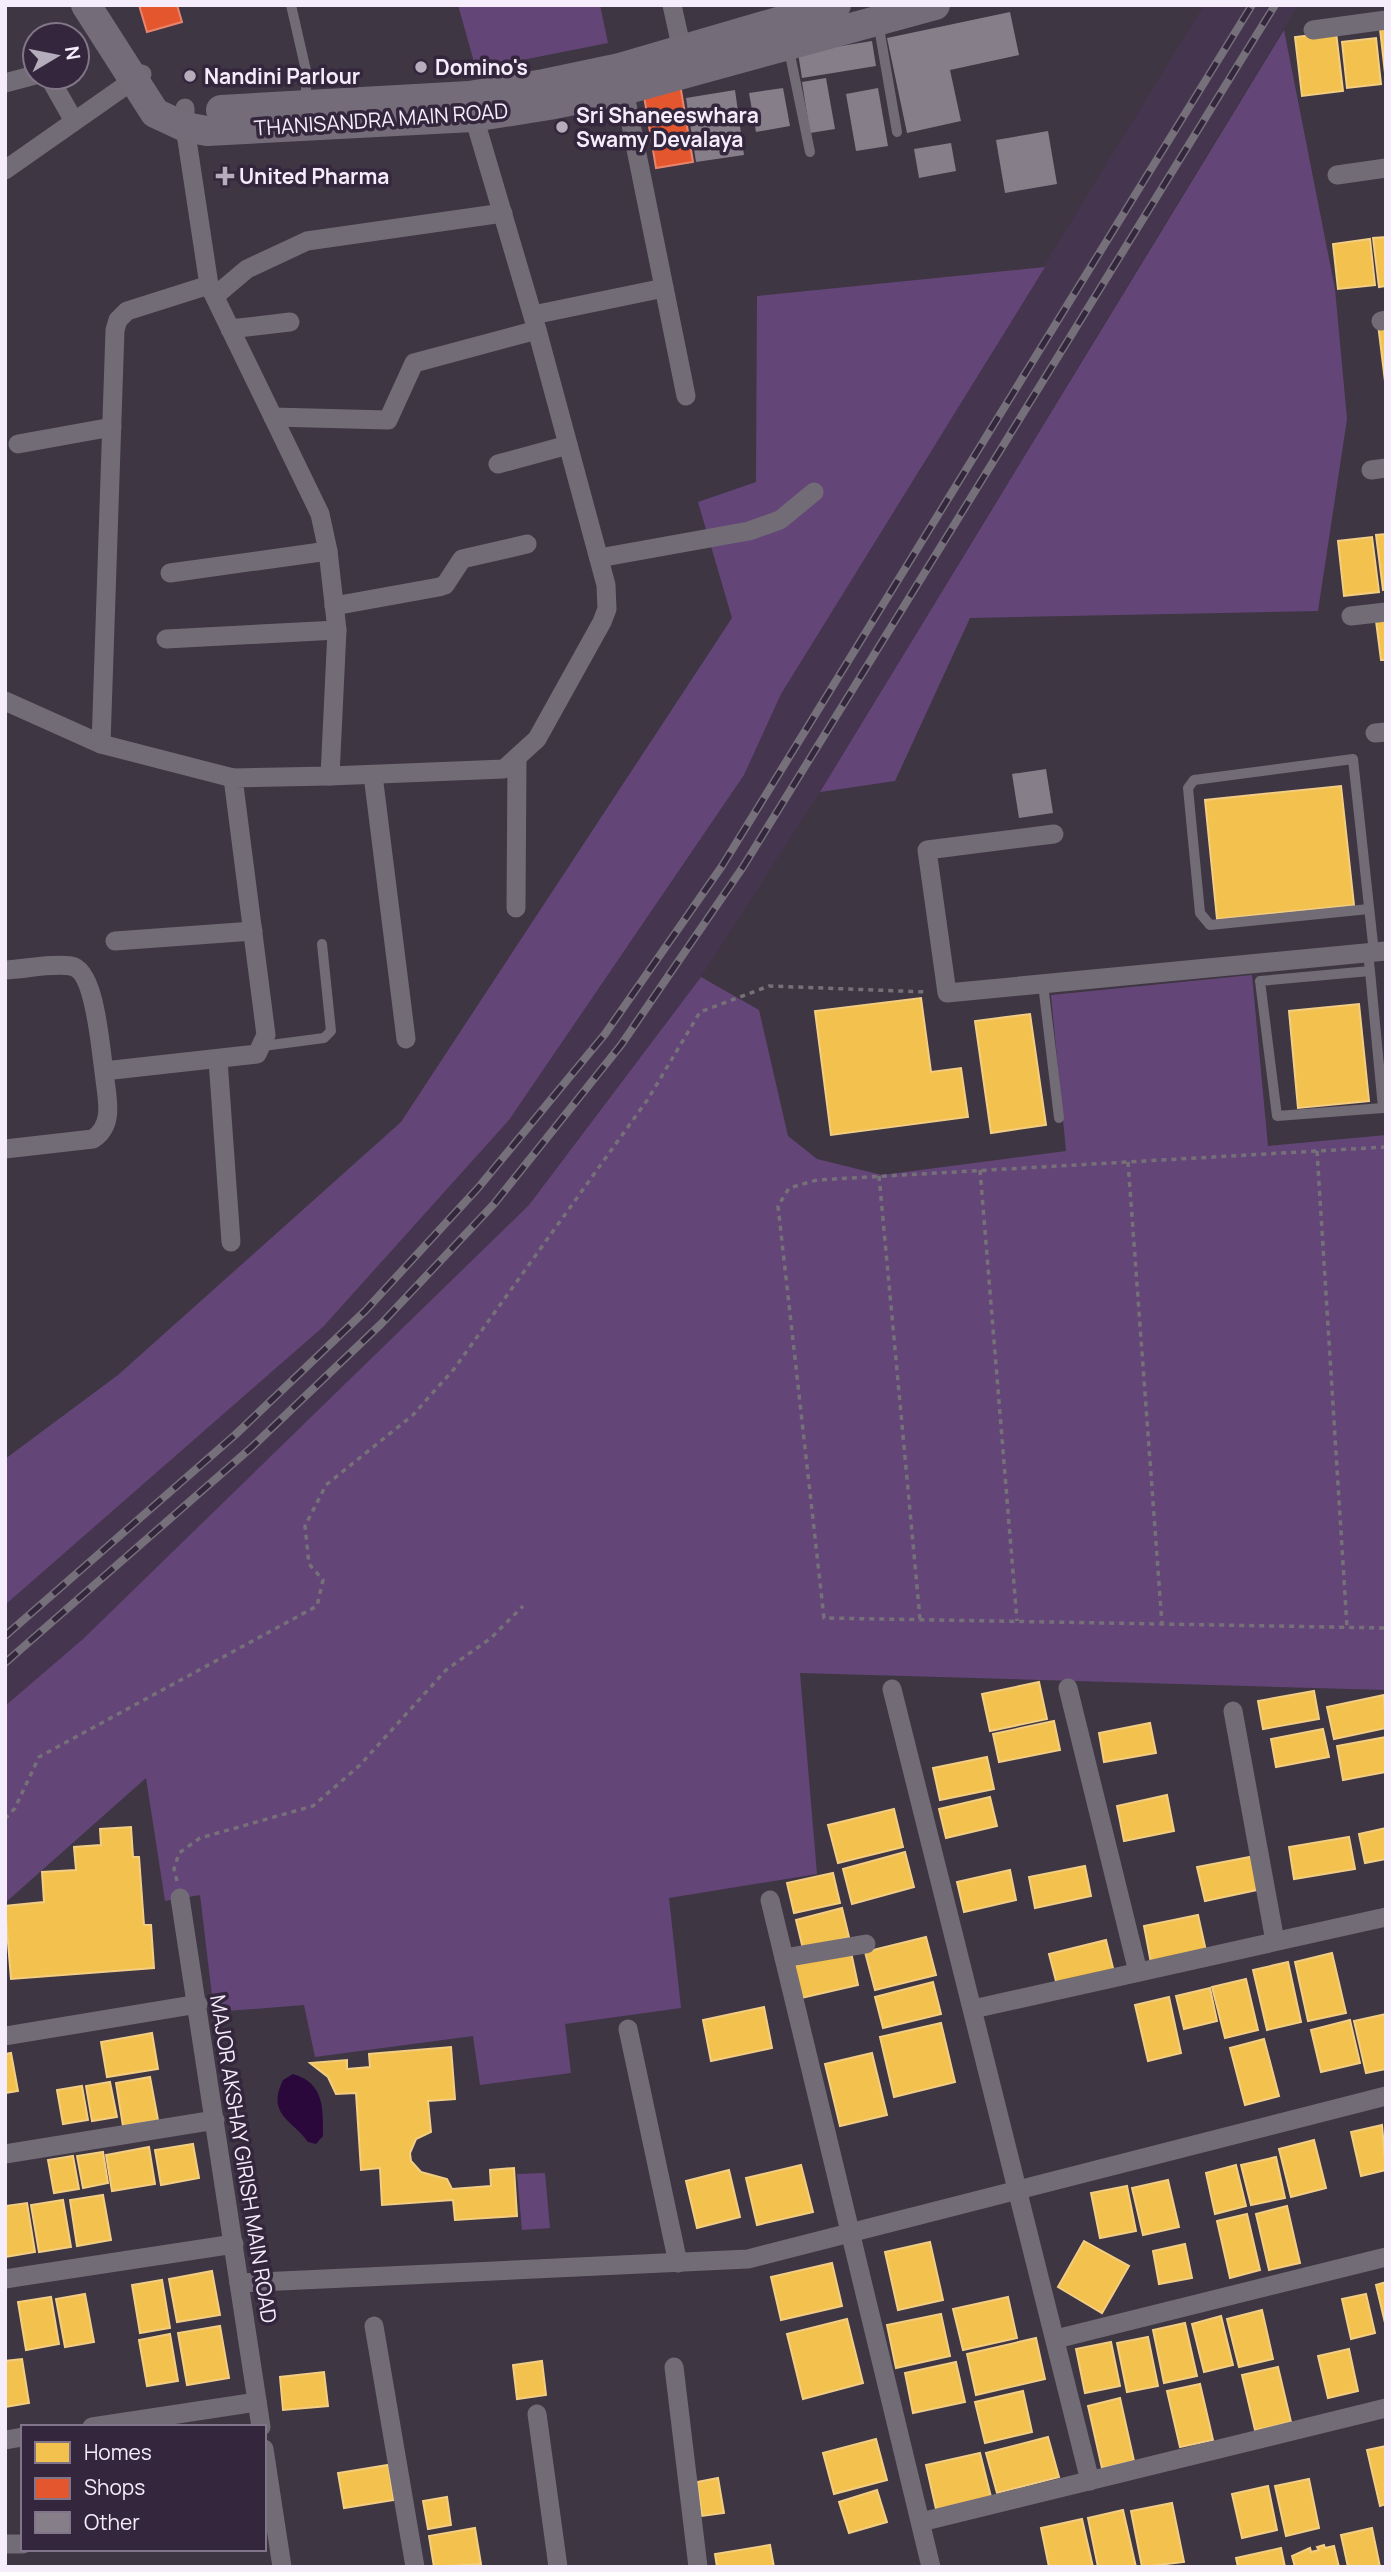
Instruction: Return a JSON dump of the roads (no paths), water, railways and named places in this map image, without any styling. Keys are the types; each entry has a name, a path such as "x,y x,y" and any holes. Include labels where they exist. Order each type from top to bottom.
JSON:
{"main road":[{"name":"THANISANDRA MAIN ROAD","path":"86,5 139,76"},
{"name":"THANISANDRA MAIN ROAD","path":"103,5 155,113 185,118 207,131 624,90 935,5"},
{"name":"THANISANDRA MAIN ROAD","path":"185,118 206,111 305,104 471,107 836,5"}],"street":[{"path":"672,5 682,50"},
{"path":"1313,30 1386,20"},
{"path":"5,170 139,76"},
{"path":"624,90 686,396"},
{"path":"57,91 74,121"},
{"path":"5,701 101,744 233,778 504,769 537,739 602,622 607,609 606,585 535,322 471,107"},
{"path":"185,118 212,291 320,514 328,551 337,629 330,776"},
{"path":"1337,176 1386,168"},
{"path":"101,744 115,330 118,320 127,311 212,291 247,269 307,241 503,214"},
{"path":"273,417 388,420 414,363 535,322 664,288"},
{"path":"230,329 290,322"},
{"path":"18,444 112,427"},
{"path":"498,464 568,445"},
{"path":"599,558 749,531 780,520 814,492"},
{"path":"334,606 439,587 445,585 462,559 527,544"},
{"path":"170,573 328,551"},
{"path":"1351,616 1386,612"},
{"path":"166,639 337,629"},
{"path":"516,908 517,760"},
{"path":"373,775 406,1038"},
{"path":"104,1071 257,1054 263,1046 267,1035 233,778"},
{"path":"1054,834 927,849 947,993 1374,957"},
{"path":"115,941 253,931"},
{"path":"5,970 73,966 84,973 91,991 104,1071 108,1122 105,1132 93,1139 5,1149"},
{"path":"218,1060 231,1242"},
{"path":"1068,1688 1138,1972"},
{"path":"892,1689 1019,2188 1090,2481"},
{"path":"1233,1712 1275,1941"},
{"name":"MAJOR AKSHAY GIRISH MAIN ROAD","path":"180,1898 261,2425"},
{"path":"769,1900 931,2567"},
{"path":"973,2009 1386,1917"},
{"path":"783,1958 866,1944"},
{"path":"5,2036 198,2004"},
{"path":"628,2029 678,2263"},
{"path":"239,2283 748,2259 1386,2096"},
{"path":"5,2154 215,2120"},
{"path":"5,2279 234,2244"},
{"path":"1056,2339 1386,2257"},
{"path":"374,2326 415,2567"},
{"path":"674,2367 698,2567"},
{"path":"105,2425 257,2402"},
{"path":"921,2522 1386,2408"},
{"path":"537,2414 558,2567"},
{"path":"266,2475 271,2540 282,2567"}],"lane":[{"path":"291,5 307,75 305,104"},
{"path":"878,22 897,132"},
{"path":"788,46 810,152"},
{"path":"1369,909 1210,925 1200,913 1188,788 1194,780 1353,759 1369,909 1374,957 1383,1108 1276,1116 1261,981 1374,957"},
{"path":"263,1046 324,1038 331,1031 322,944"},
{"path":"1043,984 1059,1118"}],"railway":[{"path":"5,1636 235,1435 365,1311 478,1188 605,1034 722,866 1252,5"},
{"path":"5,1663 252,1447 381,1324 494,1204 621,1045 743,867 1275,5"}],"place":[{"name":"Domino's","path":"421,67"},
{"name":"Nandini Parlour","path":"190,76"},
{"name":"Sri Shaneeswhara Swamy Devalaya","path":"562,127"},
{"name":"United Pharma","path":"225,176"}]}
